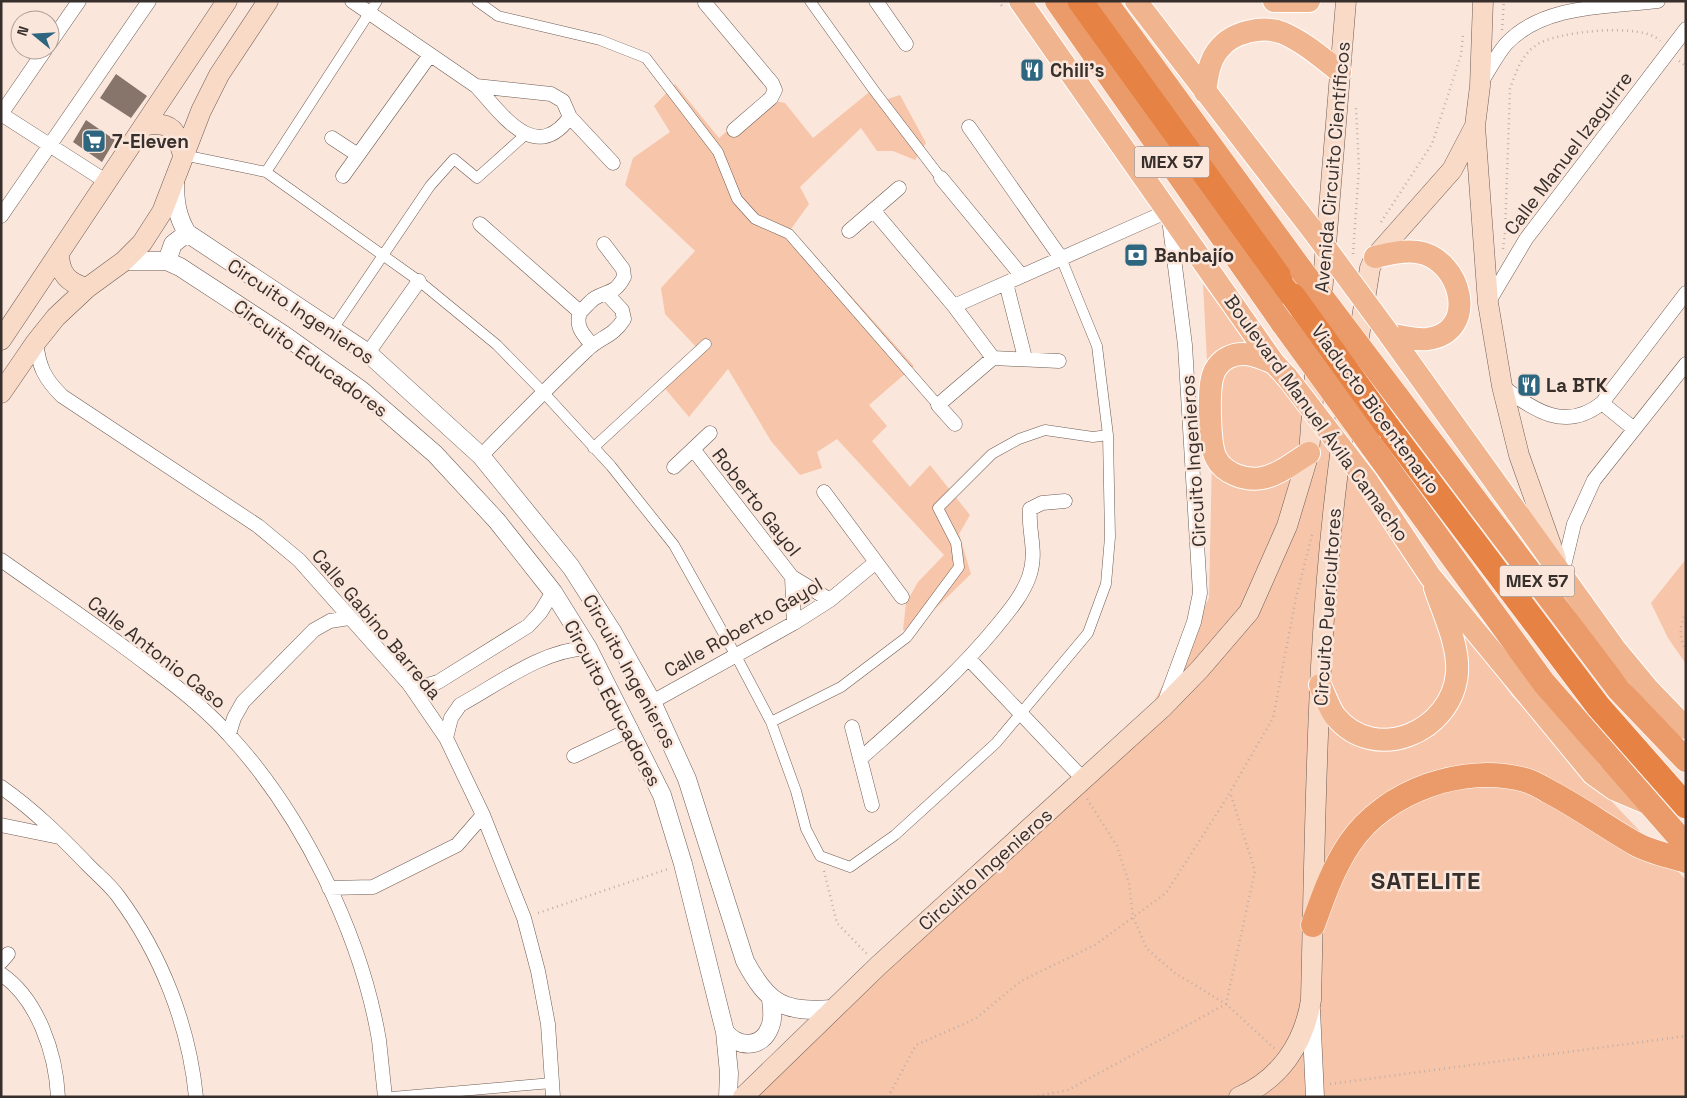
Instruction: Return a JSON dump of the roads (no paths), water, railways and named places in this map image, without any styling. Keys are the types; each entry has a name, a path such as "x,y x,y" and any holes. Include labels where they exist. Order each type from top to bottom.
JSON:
{"highway":[{"name":"Boulevard Manuel Ávila Camacho","path":"1057,1 1284,325 1544,683 1646,803 1686,845"},
{"name":"Viaducto Bicentenario","path":"1080,1 1387,426 1598,706 1686,806"},
{"name":"MEX 57","path":"1105,1 1302,271 1619,690 1686,760"},
{"path":"1313,925 1329,880 1350,842 1383,808 1420,789 1463,776 1495,775 1525,780 1580,809 1638,845 1686,861"}],"main road":[{"path":"1,340 227,1"},
{"name":"Circuito Ingenieros","path":"124,261 153,227 175,178 201,111 219,75 268,1"},
{"name":"Boulevard Manuel Ávila Camacho","path":"1020,1 1280,370 1367,481 1430,576 1593,774 1614,789 1646,803"},
{"path":"1136,1 1314,232 1615,649 1649,690 1686,728"},
{"path":"1274,1 1309,1"},
{"name":"Avenida Circuito Científicos","path":"1309,453 1346,1"},
{"path":"1483,1 1480,86 1475,126 1488,303 1502,386 1529,489 1561,574"},
{"path":"1205,92 1209,68 1219,48 1236,36 1255,30 1281,32 1305,44 1340,72"},
{"path":"145,125 160,123 170,127 177,136 183,155"},
{"name":"Circuito Puericultores","path":"1239,1097 1267,1080 1287,1061 1303,1032 1311,1000 1320,685 1336,474 1370,268 1367,253 1452,170 1475,126"},
{"path":"1367,253 1418,252 1432,257 1445,267 1459,292 1460,303 1456,318 1450,328 1439,336 1416,339 1389,334"},
{"path":"59,255 60,267 65,278 75,285 87,288"},
{"path":"1,393 36,342 56,317 87,288 124,261"},
{"path":"1280,370 1254,354 1244,353 1234,354 1218,366 1211,384 1212,448 1216,460 1237,476 1249,479 1274,474 1309,453"},
{"name":"Circuito Ingenieros","path":"832,1009 1163,707 1200,669 1249,612 1287,526 1309,453"},
{"path":"1320,685 1335,716 1353,731 1370,739 1392,740 1414,734 1429,725 1442,712 1451,697 1457,673 1455,648 1430,576"},
{"path":"743,1097 832,1009"}],"street":[{"path":"60,29 79,1"},
{"path":"1,216 149,1"},
{"path":"352,1 476,86 509,122 525,134 544,138 560,131 570,117"},
{"path":"266,172 377,1"},
{"path":"477,1 498,16 600,40 646,58 718,152 737,199 755,219 789,234 955,424"},
{"path":"810,1 873,89 941,178 1021,275"},
{"path":"876,1 906,44"},
{"path":"1480,86 1507,44 1524,29 1542,20 1563,12 1658,1"},
{"path":"701,2 772,83 775,90 771,98 734,130"},
{"name":"Calle Manuel Izaguirre","path":"1488,303 1526,238 1686,29"},
{"path":"343,176 430,55"},
{"path":"39,60 1,114 107,182"},
{"path":"476,86 551,94 563,101 570,117 613,163"},
{"path":"183,155 266,172 381,256 419,281 496,345 543,392 593,448 674,545 735,654 770,722 796,791 806,829 820,856 850,867 895,835 996,743 1088,633 1106,584 1110,537 1108,435 1097,346 1061,258 969,127"},
{"path":"333,328 430,186 454,159 477,178 525,134"},
{"path":"332,138 358,155"},
{"name":"Circuito Ingenieros","path":"175,178 175,203 179,219 187,233 198,242 333,328 368,354 481,456 571,567 612,631 652,702 687,779 745,961 771,999"},
{"path":"849,231 899,188"},
{"path":"873,210 954,306 993,358"},
{"path":"954,306 1168,211"},
{"name":"Circuito Ingenieros","path":"1163,707 1194,622 1200,593 1186,345 1168,211"},
{"path":"480,224 580,312"},
{"path":"167,261 173,244 187,233"},
{"path":"592,345 580,330 577,320 580,312 596,298 608,294 620,285 624,277 623,269 604,244"},
{"name":"Circuito Educadores","path":"124,261 167,261 180,267 276,330 361,390 435,454 497,521 553,592 588,648 631,729 662,795 683,864 725,1032 729,1073 728,1097"},
{"path":"368,354 419,281"},
{"path":"1006,282 1025,358"},
{"path":"1502,386 1525,404 1558,416 1573,418 1589,413 1602,403 1686,293"},
{"path":"481,456 592,345 617,331 624,320 622,310 608,294"},
{"name":"Calle Gabino Barreda","path":"36,342 38,362 47,381 62,396 258,526 299,560 409,684 446,738 483,815 524,918 538,971 548,1024 552,1090"},
{"path":"593,448 706,344"},
{"path":"938,405 993,358 1059,361"},
{"path":"1561,574 1574,524 1594,480 1686,364"},
{"path":"1602,403 1634,429"},
{"path":"770,722 841,687 907,637 959,567 956,543 938,508 992,454 1045,430 1093,437 1108,435"},
{"name":"Roberto Gayol","path":"674,467 710,433"},
{"name":"Roberto Gayol","path":"693,449 792,578 830,600"},
{"path":"824,492 902,597"},
{"path":"860,759 970,660 1018,600 1030,576 1035,547 1029,522 1030,509 1042,503 1065,501"},
{"name":"Calle Antonio Caso","path":"1,560 125,647 179,689 229,734 270,786 304,837 329,888 360,964 378,1039 385,1097"},
{"name":"Calle Roberto Gayol","path":"652,702 735,654 794,623 830,600 876,562"},
{"name":"Roberto Gayol","path":"792,578 794,623"},
{"path":"409,684 424,686 438,682 528,626 540,613 553,592"},
{"path":"229,734 234,718 243,702 314,630 330,621 349,618"},
{"path":"446,738 451,718 460,705 549,656 569,649 588,648"},
{"path":"970,660 1081,782"},
{"path":"852,727 872,805"},
{"path":"574,756 631,729"},
{"path":"1,787 26,805 62,838 118,895 153,951 179,1011 194,1078 196,1097"},
{"path":"329,888 373,887 457,845 483,815"},
{"path":"1,825 62,838"},
{"path":"1,974 15,983 27,999 50,1048 56,1072 58,1097"},
{"path":"725,1032 740,1043 755,1043 761,1040 770,1028 772,1020 771,999 789,1008 808,1011 832,1009"},
{"path":"1311,1000 1315,1092"},
{"path":"392,1097 552,1090"}],"place":[{"name":"Chili's","path":"1032,70"},
{"name":"7-Eleven","path":"94,141"},
{"name":"Banbajío","path":"1136,255"},
{"name":"La BTK","path":"1529,385"}],"district":[{"name":"SATELITE","path":"1426,881"}]}
